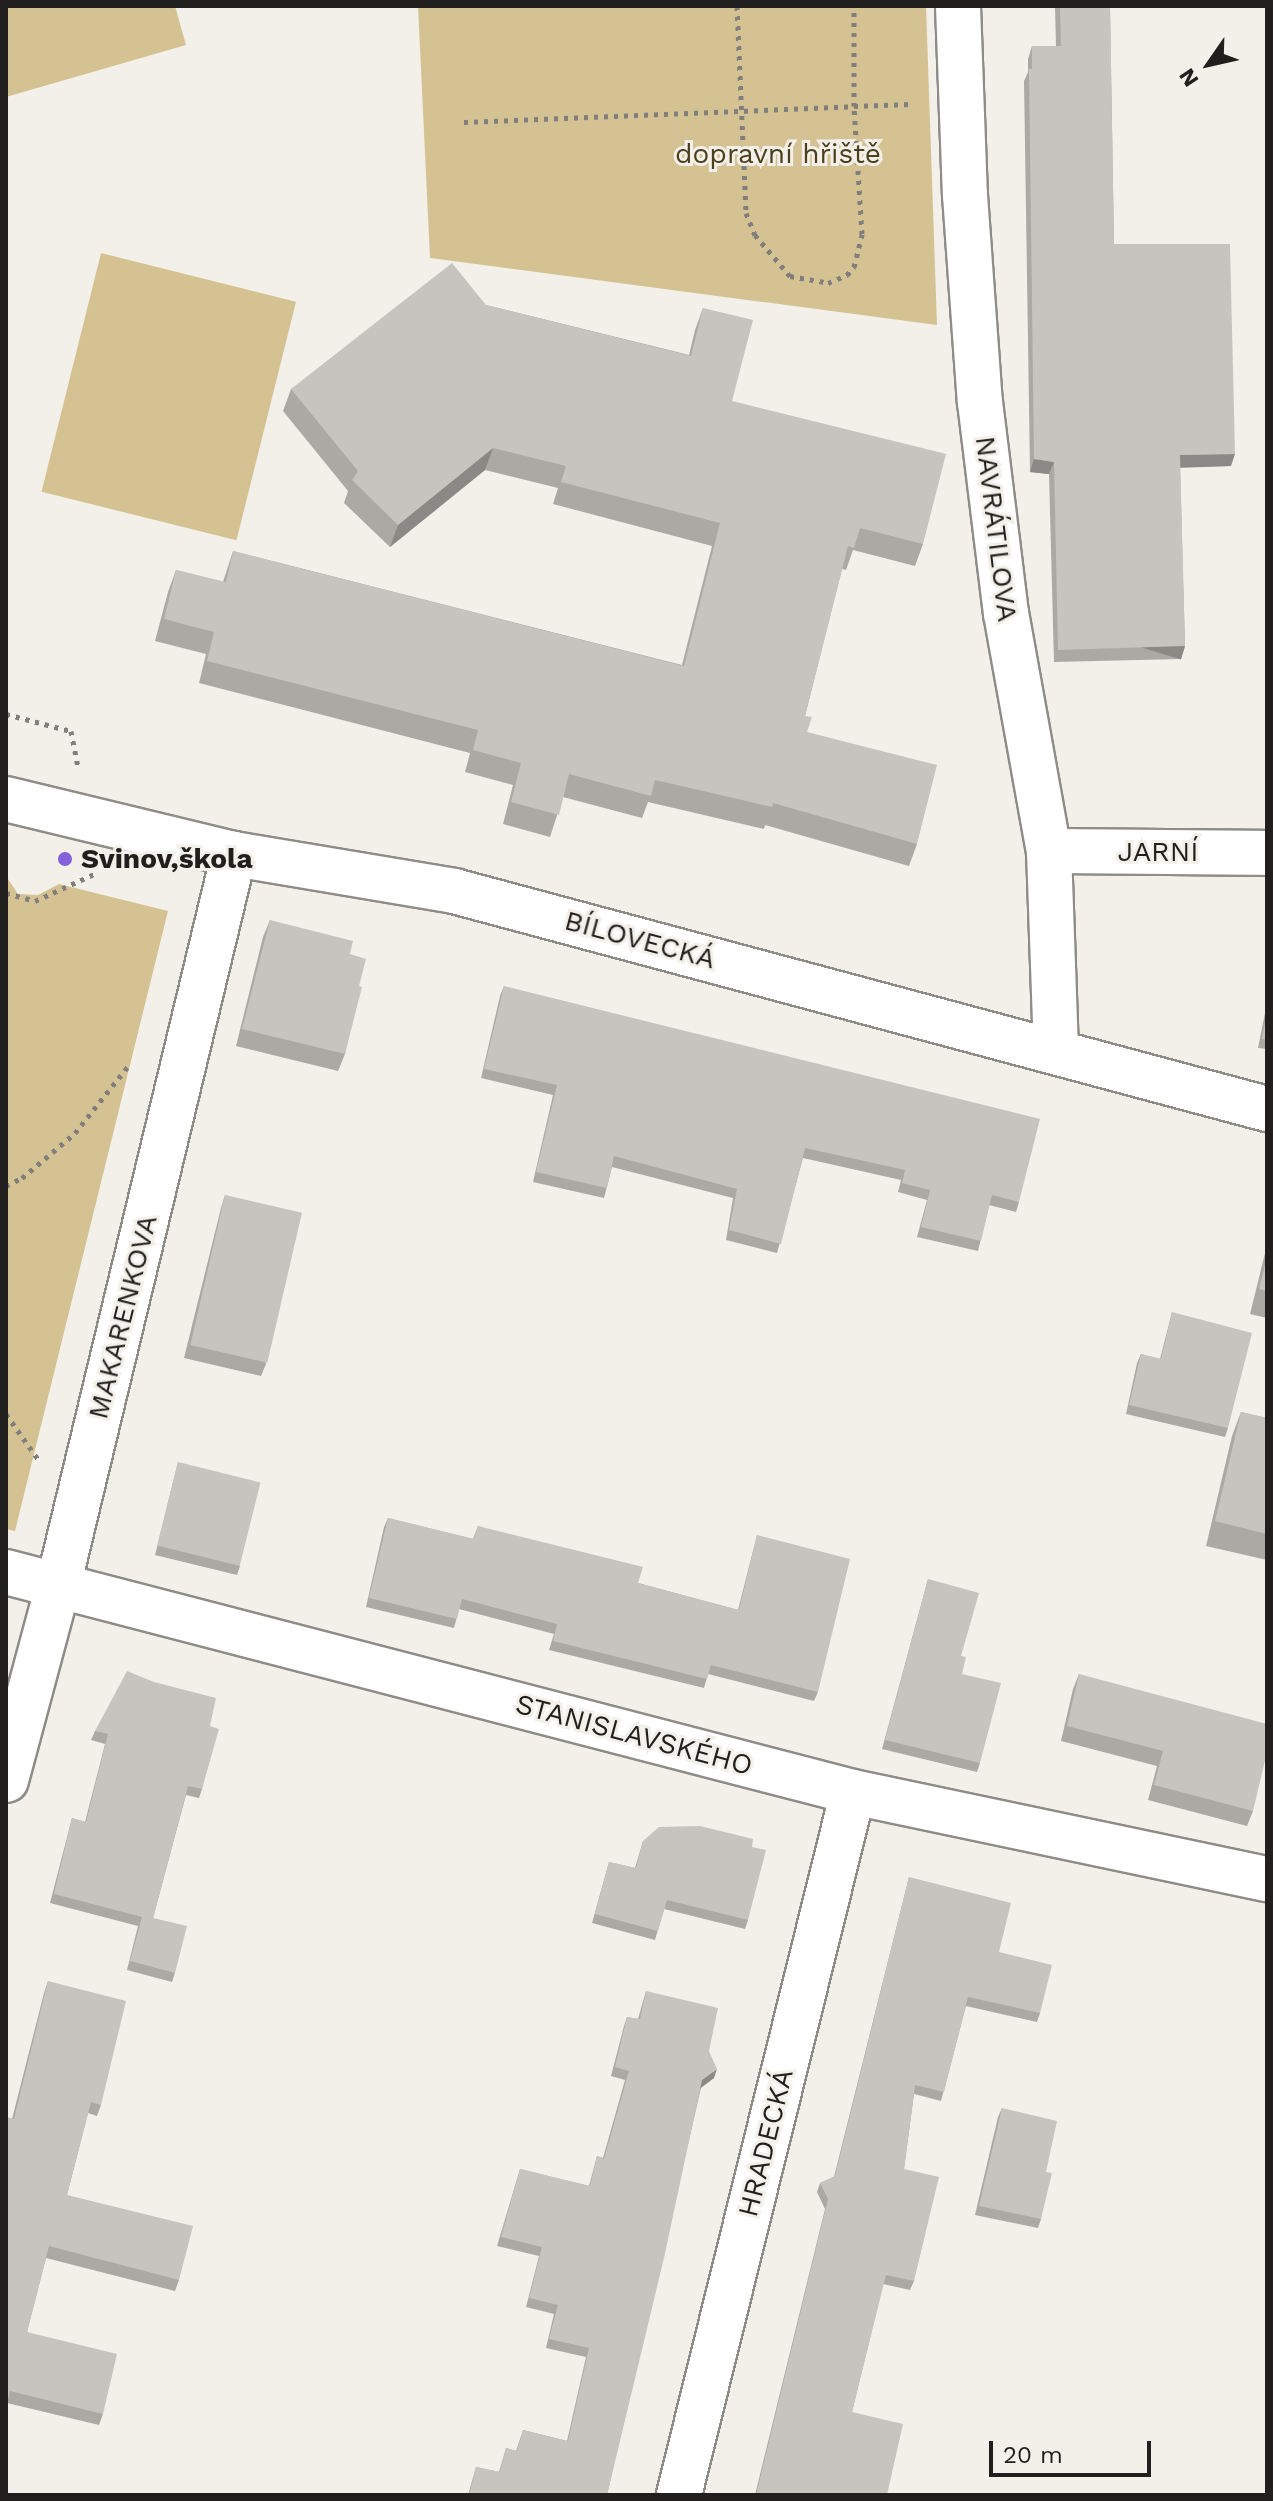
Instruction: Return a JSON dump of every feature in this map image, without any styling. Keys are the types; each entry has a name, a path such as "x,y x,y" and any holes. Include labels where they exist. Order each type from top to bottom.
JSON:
{"street":[{"name":"NAVRÁTILOVA","path":"958,6 965,195 980,402 1006,613 1049,851 1056,1050"},
{"name":"BÍLOVECKÁ","path":"6,799 234,854 454,891 1267,1109"},
{"name":"JARNÍ","path":"1049,851 1267,853"},
{"name":"MAKARENKOVA","path":"6,1780 58,1586 234,854"},
{"name":"STANISLAVSKÉHO","path":"6,1572 853,1792 1267,1879"},
{"name":"HRADECKÁ","path":"679,2495 853,1792"}],"path":[{"path":"737,6 746,213 755,235 790,276 828,283 847,275 861,247 854,106 854,6"},
{"path":"464,122 922,104"},
{"path":"6,714 71,731 85,819"},
{"path":"6,893 35,901 96,873"},
{"path":"6,1186 22,1178 75,1133 132,1060"}],"green space":[{"path":"6,6 175,6 186,45 6,97"},
{"name":"dopravní hřiště","path":"418,6 926,6 937,325 430,258"},
{"path":"101,253 296,302 237,540 41,492"},
{"path":"6,876 18,894 38,895 59,884 168,911 15,1531 6,1529"}],"building":[{"path":"1060,6 1110,6 1114,244 1230,244 1235,454 1180,455 1185,646 1058,650 1054,462 1034,459 1029,69 1032,69 1032,46 1061,46"},
{"path":"452,263 486,305 691,356 703,308 753,320 732,401 946,454 923,544 860,528 854,548 848,546 805,716 812,717 807,732 937,765 917,844 773,803 772,807 655,780 651,796 569,774 559,815 511,802 521,763 473,750 478,730 207,661 214,632 164,619 176,570 226,582 233,551 684,666 720,523 561,482 566,466 493,448 398,525 352,480 358,471 291,389"},
{"path":"270,920 353,941 350,954 366,959 345,1054 242,1029"},
{"path":"504,986 1040,1119 1019,1202 992,1195 981,1241 921,1227 930,1190 902,1183 905,1170 805,1148 781,1244 729,1230 737,1189 614,1156 607,1188 536,1172 557,1085 484,1069"},
{"path":"1267,1011 1267,1040 1262,1039"},
{"path":"225,1195 302,1213 267,1363 190,1345"},
{"path":"1267,1257 1267,1291 1259,1289"},
{"path":"1172,1312 1252,1333 1228,1428 1129,1405 1141,1354 1161,1359"},
{"path":"1241,1412 1267,1418 1267,1534 1215,1521"},
{"path":"178,1462 260,1483 240,1566 157,1545"},
{"path":"388,1518 474,1539 478,1526 643,1567 638,1583 739,1610 757,1535 850,1559 818,1692 711,1665 707,1679 553,1641 557,1624 462,1599 457,1619 369,1598"},
{"path":"928,1579 979,1593 961,1656 966,1657 962,1674 1001,1683 980,1763 885,1740"},
{"path":"127,1671 154,1682 216,1698 210,1726 219,1729 202,1789 188,1786 153,1918 187,1926 175,1973 130,1961 142,1917 54,1894 72,1818 86,1822 108,1734 95,1731"},
{"path":"1079,1674 1267,1724 1267,1752 1253,1811 1154,1785 1163,1751 1067,1726"},
{"path":"700,1826 753,1839 752,1847 766,1850 748,1920 667,1900 658,1931 595,1914 609,1862 636,1868 643,1841 659,1827"},
{"path":"909,1877 1011,1903 999,1952 1052,1965 1040,2013 968,1997 944,2092 915,2085 904,2169 939,2177 914,2281 886,2275 852,2412 903,2424 887,2495 756,2495 828,2199 820,2183 835,2176"},
{"path":"48,1981 126,2001 101,2105 91,2102 67,2195 193,2226 179,2280 49,2246 27,2332 117,2354 103,2414 10,2391 6,2408 6,2117 14,2119"},
{"path":"646,1991 718,2008 709,2051 717,2069 702,2080 664,2258 607,2495 469,2495 476,2467 500,2472 506,2448 517,2451 523,2430 568,2441 589,2348 549,2339 558,2305 529,2298 542,2247 501,2237 520,2169 590,2186 597,2156 604,2159 629,2071 615,2067 627,2017 640,2019"},
{"path":"1002,2108 1057,2121 1046,2172 1052,2173 1041,2219 979,2206"}],"place":[{"name":"Svinov,škola","path":"65,859"}]}
